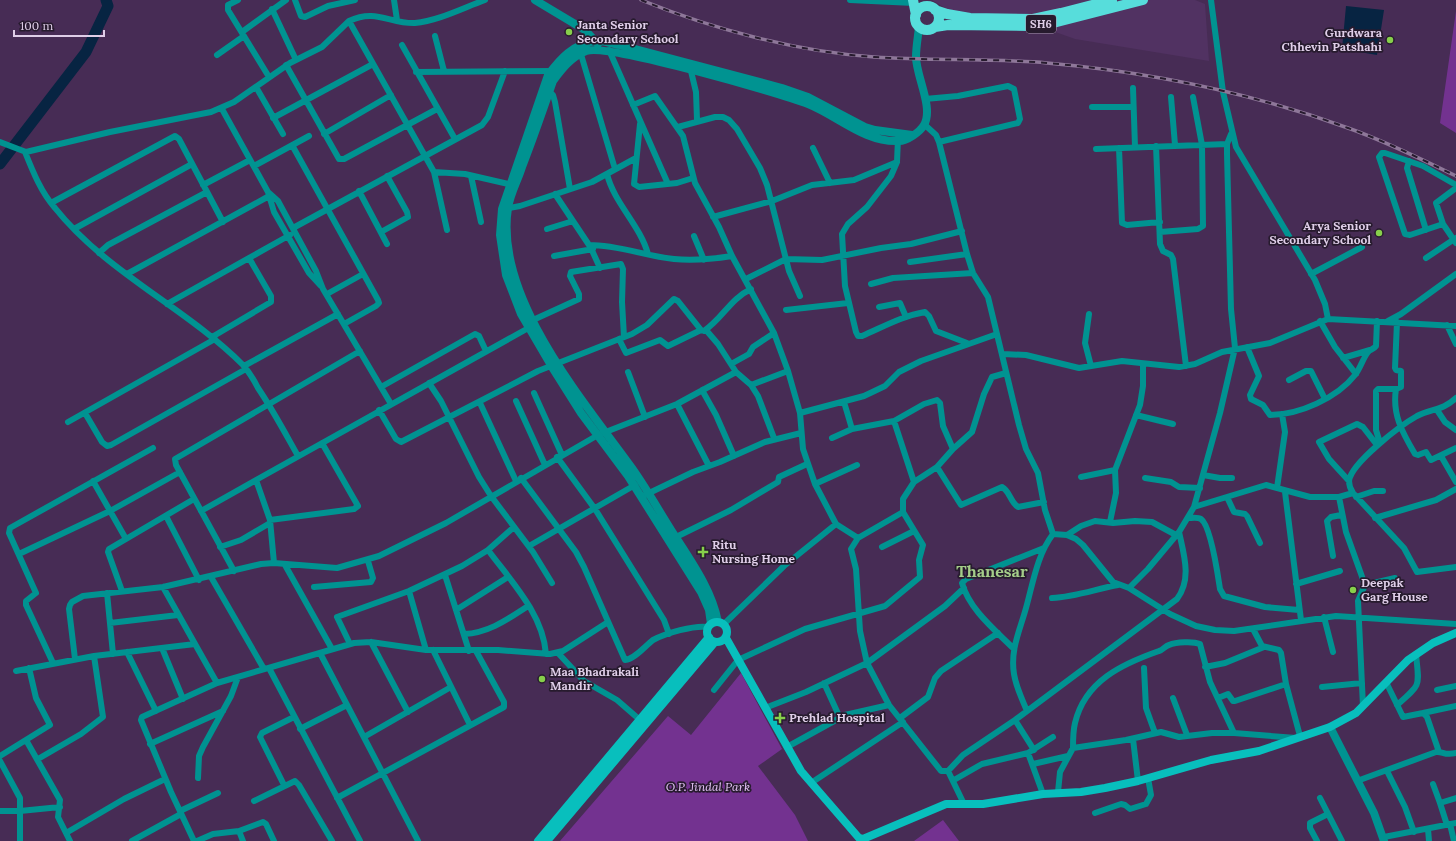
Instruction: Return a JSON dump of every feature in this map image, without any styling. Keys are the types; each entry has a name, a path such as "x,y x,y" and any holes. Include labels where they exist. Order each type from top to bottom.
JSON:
{"main road":[{"name":"SH6","path":"922,4 947,14 970,18 1032,18 1089,3 1112,0"},
{"name":"SH6","path":"919,27 927,30 948,25 1030,26 1057,22 1144,0"},
{"path":"919,27 916,23 916,14 922,4 939,18 935,27"},
{"path":"547,841 712,639 715,624 727,629 726,638 800,771 858,838 862,840 946,804 983,804 1058,792 1081,792 1138,781 1211,760 1259,751 1346,720 1363,706 1416,654 1433,643 1456,633"},
{"path":"712,639 721,641 726,638"},
{"path":"538,841 640,720 712,639"}],"street":[{"path":"238,0 228,7 269,77"},
{"path":"217,55 272,9 286,0"},
{"path":"295,0 302,16 305,17 328,6 355,0"},
{"path":"394,0 397,20"},
{"path":"0,142 24,152 110,132 200,115 222,109 286,66 322,47 349,21 371,15 408,22 421,22 485,0"},
{"path":"535,0 585,30 606,48 668,184"},
{"path":"850,0 922,4"},
{"path":"1211,0 1223,92 1231,134 1241,158 1311,274 1325,304 1328,319"},
{"path":"272,9 296,60"},
{"path":"349,21 434,172 447,230"},
{"path":"580,50 587,51 606,48 690,67 809,104 861,132 880,138 898,137 912,136 925,125 925,99 916,58 919,27"},
{"path":"435,36 444,71"},
{"path":"596,41 580,50 561,57 551,70 546,90 505,209 507,235 513,272 532,324 556,366 582,401 635,485 645,495"},
{"path":"402,45 455,139"},
{"path":"546,90 560,71 580,50"},
{"path":"580,50 615,170"},
{"path":"273,118 373,64"},
{"path":"286,66 337,157 342,160 437,109"},
{"path":"690,67 696,92 697,120"},
{"path":"167,304 288,236 294,230 327,208 478,128 486,121 505,71"},
{"path":"416,72 560,71"},
{"path":"925,99 958,96 1008,86 1014,89 1020,119 1018,123 939,142"},
{"path":"256,87 283,134"},
{"path":"1133,88 1135,147"},
{"path":"546,90 555,102 570,189"},
{"path":"324,134 391,95"},
{"path":"632,104 655,96 678,127 687,148 693,178 732,256 746,279 774,333 788,371 800,413 801,432 807,464 815,484 836,524 858,538"},
{"path":"1172,97 1175,146"},
{"path":"1160,232 1198,229 1203,226 1202,145 1193,97"},
{"path":"1092,108 1133,107"},
{"path":"222,109 270,194 274,212 313,278 325,292"},
{"path":"678,127 697,120 715,116 723,117 729,120 737,129 760,168 772,201 786,259 800,296"},
{"path":"640,122 634,184 639,187 668,184 693,178"},
{"path":"925,125 936,135 939,142 973,273 988,297 1026,450 1038,473 1053,534 1044,548 1032,579 1026,608 1013,648 1013,673 1027,711"},
{"path":"1130,588 1177,534 1194,507 1235,348 1231,302 1227,144 1231,134"},
{"path":"51,204 172,136 177,137 223,222"},
{"path":"254,166 309,136"},
{"path":"898,137 897,162 891,176 867,207 845,228 841,240 848,303 856,332 860,336 906,317 926,313 936,332 967,343"},
{"path":"1096,149 1227,144"},
{"path":"292,145 379,303 344,324"},
{"path":"1156,146 1161,248 1173,259 1186,366"},
{"path":"813,148 830,183"},
{"path":"1118,148 1122,223 1127,225 1160,222"},
{"path":"24,152 51,204 74,229 99,253 214,338 245,367 298,456"},
{"path":"1426,258 1455,240 1443,224 1436,203 1456,186 1423,166 1382,153 1378,157 1405,234 1410,235 1443,224"},
{"path":"505,209 592,182 636,158"},
{"path":"203,185 250,160"},
{"path":"1409,161 1407,168 1426,230"},
{"path":"713,217 772,201 812,185 858,178 897,162"},
{"path":"74,229 192,164"},
{"path":"434,172 471,176 513,185"},
{"path":"607,174 612,190 641,235 648,254"},
{"path":"381,232 408,217 407,212 387,176"},
{"path":"471,176 481,222"},
{"path":"359,191 387,244"},
{"path":"99,253 108,245 207,192"},
{"path":"128,274 223,222 270,194"},
{"path":"270,194 278,201 316,271 325,292 391,404"},
{"path":"555,194 591,247 600,268"},
{"path":"547,229 573,221"},
{"path":"746,279 786,259 822,260 842,255 911,244 962,231"},
{"path":"694,236 704,260"},
{"path":"554,256 591,247 615,246 674,259 704,260 732,256"},
{"path":"1311,274 1362,247"},
{"path":"910,262 967,254"},
{"path":"68,422 214,338 271,302 271,296 249,258"},
{"path":"201,511 579,299 579,294 570,276 571,272 618,265 622,266 622,338 626,354 660,340 668,346 704,330 720,318 736,298 751,290"},
{"path":"870,284 893,278 973,273"},
{"path":"325,292 363,274"},
{"path":"1388,321 1401,314 1456,274"},
{"path":"380,410 396,439 401,442 450,419 538,372 622,338 647,325 674,300 678,301 718,344 736,372 751,385 758,396 774,438"},
{"path":"786,310 848,303"},
{"path":"879,307 900,303 906,317"},
{"path":"85,413 102,442 107,446 111,445 338,314"},
{"path":"1089,314 1085,343 1091,366"},
{"path":"1002,354 1026,355 1070,367 1091,366 1122,361 1143,364 1186,366 1216,353 1235,348 1270,343 1320,321 1328,319 1388,321 1456,326"},
{"path":"1320,321 1343,358 1356,374"},
{"path":"1343,358 1370,350 1376,346 1376,321"},
{"path":"1379,444 1376,430 1376,391 1378,389 1396,389 1401,387 1402,374 1395,368 1397,322"},
{"path":"1447,326 1456,344"},
{"path":"731,364 748,354 756,345 774,333"},
{"path":"381,387 475,334 479,336 486,351"},
{"path":"800,413 864,396 884,386 899,372 921,361 967,343 997,334"},
{"path":"1247,347 1259,376 1250,397 1263,405 1270,415 1282,414 1308,407 1325,399 1345,386 1356,374 1370,350"},
{"path":"234,571 175,462 177,457 360,351"},
{"path":"1110,522 1116,493 1115,470 1142,395 1143,364"},
{"path":"751,385 788,371"},
{"path":"1289,380 1306,371 1310,371 1325,399"},
{"path":"628,372 645,417"},
{"path":"75,659 70,605 72,602 83,596 163,587 274,563 337,568 368,561 405,545 560,456 602,434 676,404 736,372"},
{"path":"714,690 738,660 805,629 885,606 920,577 919,560 923,547 903,512 903,499 914,482 937,467 953,449 968,437 975,426 989,380 994,375 1006,373"},
{"path":"429,383 450,419 479,477 491,496 528,546 552,583"},
{"path":"1396,389 1395,404 1400,427 1417,455 1426,452 1433,461 1456,448"},
{"path":"702,390 716,415 734,456"},
{"path":"534,393 560,456 664,620 669,634"},
{"path":"1349,481 1352,473 1379,444 1400,427 1419,415 1437,410 1456,398"},
{"path":"832,438 852,429 894,421 924,404 937,400 940,403 945,432 953,449"},
{"path":"516,401 545,465"},
{"path":"844,402 852,429"},
{"path":"480,403 519,480 559,529 584,567 625,660 654,640 669,634 715,624 836,524"},
{"path":"676,404 709,466"},
{"path":"1437,410 1445,422 1456,430"},
{"path":"1277,488 1285,432 1282,414"},
{"path":"1136,415 1173,424"},
{"path":"894,421 914,482"},
{"path":"1379,444 1357,424 1319,442 1328,459 1349,481 1355,495 1404,548 1417,572 1456,567"},
{"path":"645,495 693,472 774,438 801,432"},
{"path":"602,434 645,495 673,539 701,592 715,624"},
{"path":"220,547 251,535 270,522 354,509 358,506 322,443"},
{"path":"54,663 26,605 26,600 36,593 9,533 11,526 153,448"},
{"path":"1441,456 1456,482"},
{"path":"673,539 731,510 779,482 779,477 807,464"},
{"path":"815,484 857,465"},
{"path":"937,467 961,505 1002,487 1006,490 1014,504 1018,507 1044,502"},
{"path":"1081,477 1115,470"},
{"path":"19,554 110,511 180,472"},
{"path":"1203,475 1232,478"},
{"path":"1145,478 1171,482 1179,487 1200,488"},
{"path":"256,480 270,522 274,563"},
{"path":"93,481 126,539"},
{"path":"528,546 635,485"},
{"path":"1194,507 1266,485 1304,497 1339,497 1374,491 1383,491"},
{"path":"1376,518 1436,500 1456,489"},
{"path":"1285,492 1300,620"},
{"path":"1227,497 1234,512 1245,514 1247,516 1260,543"},
{"path":"1339,497 1341,515 1365,585 1359,596 1358,618 1363,706"},
{"path":"122,592 108,552 110,548 194,499"},
{"path":"903,512 858,538 851,549 856,569 860,631 867,663 889,705 937,768 941,771 948,771 963,755 1015,720 1164,611 1177,599 1185,585 1185,559 1177,534 1152,522 1095,521 1087,523 1067,535"},
{"path":"1333,556 1327,521 1331,517 1341,515"},
{"path":"166,516 199,580"},
{"path":"1188,518 1197,518 1203,521 1211,542 1220,589 1224,596 1265,607 1299,610"},
{"path":"350,644 337,617 409,591 445,575 488,550 514,527"},
{"path":"882,547 914,531"},
{"path":"1053,534 1067,535 1076,539 1083,545 1109,578 1118,585 1130,588 1164,611 1185,622 1215,630 1234,632 1300,620 1336,616 1456,624"},
{"path":"1013,648 978,611 962,583 966,579 1044,548"},
{"path":"488,550 528,606 544,634 546,654"},
{"path":"314,587 371,582 373,578 368,561"},
{"path":"285,565 332,649"},
{"path":"1296,584 1340,571"},
{"path":"337,798 501,709 505,705 464,634 445,575"},
{"path":"211,577 267,669 360,841"},
{"path":"456,610 508,577"},
{"path":"1365,585 1395,578"},
{"path":"1052,598 1075,596 1118,585"},
{"path":"163,587 217,683"},
{"path":"765,708 867,663 946,606 964,588"},
{"path":"409,591 426,650"},
{"path":"107,593 113,654"},
{"path":"464,634 474,634 493,628 528,606"},
{"path":"110,623 178,615"},
{"path":"1324,617 1333,652"},
{"path":"274,841 263,822 239,831 213,834 195,841 180,812 150,744 141,720 142,717 217,683 350,644 371,642 426,650 524,651 546,654 558,653 608,622"},
{"path":"1072,748 1133,739 1163,732 1176,737 1187,735 1234,733 1298,737 1286,684 1281,653 1279,650 1264,647 1260,644 1253,629"},
{"path":"811,783 901,720 928,697 935,678 941,671 998,633"},
{"path":"371,642 408,712"},
{"path":"1058,792 1060,772 1072,748 1074,724 1079,710 1099,682 1110,673 1144,655 1161,650 1169,645 1196,642 1200,646 1210,682 1234,733"},
{"path":"16,671 94,656 195,644"},
{"path":"1205,667 1225,663 1264,647"},
{"path":"162,648 183,699"},
{"path":"433,650 470,725"},
{"path":"127,652 156,711"},
{"path":"320,653 418,841"},
{"path":"558,653 584,681 617,700 640,720"},
{"path":"1397,705 1415,690 1418,684 1416,654"},
{"path":"38,759 80,734 103,717 94,656"},
{"path":"0,756 50,725 36,698 29,668"},
{"path":"1144,668 1146,708 1155,733"},
{"path":"198,778 199,756 223,711 238,677"},
{"path":"1386,682 1401,715 1405,718 1456,706"},
{"path":"824,683 840,718"},
{"path":"1322,687 1362,683"},
{"path":"1218,698 1228,694 1235,701 1286,684"},
{"path":"1437,690 1456,686"},
{"path":"364,737 451,687"},
{"path":"1173,698 1187,735"},
{"path":"300,729 347,705"},
{"path":"787,747 852,712 889,705"},
{"path":"150,744 223,711"},
{"path":"1423,713 1427,717 1439,752 1444,755 1456,753"},
{"path":"284,785 260,737 262,733 294,717"},
{"path":"1015,720 1031,752 1033,764 1043,794"},
{"path":"1330,726 1374,813 1384,839 1451,824"},
{"path":"954,780 982,764 1031,752 1053,738"},
{"path":"1133,739 1138,781"},
{"path":"26,740 60,800 58,818 70,841"},
{"path":"1357,781 1439,752"},
{"path":"1033,764 1068,756"},
{"path":"0,761 19,795 20,841"},
{"path":"948,771 954,780 964,804"},
{"path":"1387,771 1405,808 1414,832"},
{"path":"1095,813 1121,804 1125,804 1130,809 1146,804 1151,795 1148,778"},
{"path":"66,833 124,799 165,779"},
{"path":"254,801 292,781 297,782 332,841"},
{"path":"1434,784 1440,803 1451,824 1454,841"},
{"path":"132,841 180,812 218,793"},
{"path":"1320,798 1342,841"},
{"path":"1440,803 1456,798"},
{"path":"0,811 20,811 60,807"},
{"path":"1317,841 1310,828 1310,823 1328,814"},
{"path":"1428,829 1429,841"},
{"path":"239,831 243,841"}],"shaded area":[{"path":"932,0 1195,0 1205,4 1209,61 1075,39 1013,17 955,14"}],"green space":[{"path":"1456,11 1456,133 1440,123"},
{"name":"O.P. Jindal Park","path":"741,673 782,749 758,766 795,815 808,841 560,841 668,716 691,735"},
{"path":"943,820 959,841 914,841"}],"water":[{"name":"Gurdwara Chhevin Patshahi","path":"1346,6 1384,10 1377,55 1342,49"}],"waterway":[{"path":"0,164 86,52 108,6 106,0"}],"railway":[{"path":"641,0 668,11 756,38 816,50 874,57 1047,63 1124,72 1200,86 1275,104 1348,128 1389,144 1456,176"}],"place":[{"name":"Janta Senior Secondary School","path":"569,32"},
{"name":"Gurdwara Chhevin Patshahi","path":"1390,40"},
{"name":"Arya Senior Secondary School","path":"1379,233"},
{"name":"Ritu Nursing Home","path":"703,552"},
{"name":"Deepak Garg House","path":"1353,590"},
{"name":"Maa Bhadrakali Mandir","path":"542,679"},
{"name":"Prehlad Hospital","path":"780,718"}],"district":[{"name":"Thanesar","path":"992,571"}]}
